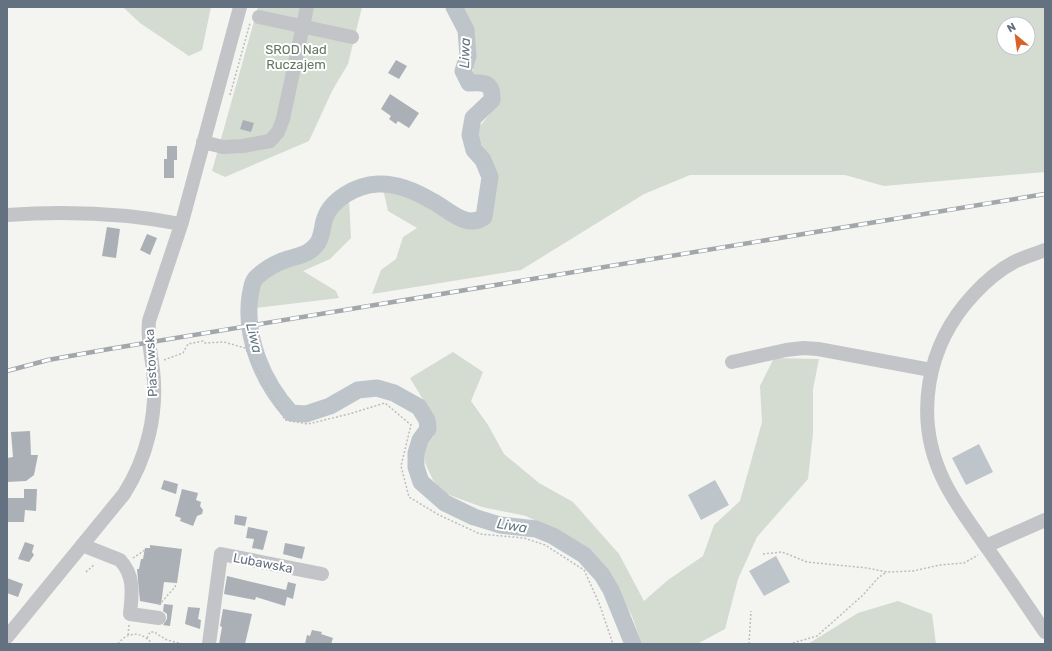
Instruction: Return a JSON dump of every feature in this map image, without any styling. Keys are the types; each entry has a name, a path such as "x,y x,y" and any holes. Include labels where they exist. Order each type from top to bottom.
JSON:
{"street":[{"name":"Piastowska","path":"7,637 124,494 136,476 141,464 148,441 153,401 152,363 148,337 149,321 181,224 240,7"},
{"path":"203,142 219,146 243,146 270,142 278,132 284,119 307,7"},
{"path":"259,17 352,37"},
{"path":"7,215 37,213 77,214 159,220 181,224"},
{"path":"1045,250 1014,262 978,290 963,305 942,338 931,370 928,421 933,452 945,482 958,506 983,550 1045,632"},
{"path":"732,362 803,348 818,349 931,370"},
{"path":"983,550 1045,520"},
{"path":"82,545 120,560 124,564 132,580 130,614 159,618"},
{"name":"Lubawska","path":"209,644 222,554 322,574"}],"path":[{"path":"152,363 167,360 183,353 188,344 203,341 205,344 224,342 245,348 285,420 308,424 385,403 411,425 401,466 408,497 439,515 480,534 524,538 545,545 584,570 599,603 613,644"},
{"path":"124,564 145,550"},
{"path":"762,554 782,552 807,562 866,568 888,572 913,571 940,565 964,563 983,550"},
{"path":"789,644 817,636 863,595 879,577 888,572"},
{"path":"749,644 751,611"},
{"path":"147,638 150,632 154,632 167,640 183,644"},
{"path":"118,644 125,637 132,634 140,634 147,638 152,644"}],"green space":[{"path":"123,7 211,7 202,50 189,56 140,23"},
{"name":"SROD Nad Ruczajem","path":"258,7 362,7 348,64 332,91 309,141 225,177 212,171"},
{"path":"460,7 1045,7 1045,172 884,186 845,175 690,175 644,194 521,270 372,294 381,270 396,259 403,237 417,228 388,211 383,189 425,203 452,223 481,225 491,218 494,176 476,131 499,102 492,80 473,78 473,27"},
{"path":"349,199 351,238 330,259 303,271 336,291 339,298 256,308 259,285 285,264 309,258 327,240 335,212"},
{"path":"453,352 483,372 471,401 488,425 504,454 539,483 573,502 619,554 644,601 668,580 703,556 714,525 740,501 762,422 760,386 774,358 819,359 813,389 813,433 808,479 757,537 738,579 725,629 697,644 642,644 632,616 611,578 575,541 526,516 482,507 444,493 433,480 426,465 423,450 434,436 433,416 410,378"},
{"path":"898,601 932,614 936,644 808,644 858,613"}],"shaded area":[{"path":"979,444 993,472 966,485 952,458"},
{"path":"715,480 729,505 701,520 688,495"},
{"path":"776,556 790,582 764,596 749,571"}],"building":[{"path":"396,60 407,66 399,79 388,73"},
{"path":"390,94 419,113 409,128 398,121 396,124 389,119 391,116 381,109"},
{"path":"243,120 254,123 251,132 240,129"},
{"path":"167,146 177,146 177,160 174,160 174,178 164,178 164,159 167,159"},
{"path":"107,227 120,229 116,258 102,256"},
{"path":"147,234 157,238 150,255 140,250"},
{"path":"30,431 31,455 38,455 34,475 26,481 7,482 7,458 13,457 11,432"},
{"path":"164,480 178,484 176,494 161,489"},
{"path":"24,489 37,489 36,511 25,510 24,522 7,522 7,498 24,498"},
{"path":"182,489 198,493 196,500 201,502 200,506 203,510 202,514 197,516 193,526 180,521 181,518 175,516"},
{"path":"235,515 247,517 245,526 234,524"},
{"path":"248,527 268,531 263,550 252,548 254,539 246,538"},
{"path":"25,542 34,545 32,552 34,555 29,562 18,559"},
{"path":"285,543 305,547 302,559 283,554"},
{"path":"150,545 182,549 177,583 164,582 161,605 140,601 137,569 139,569 141,559 143,559 145,548 150,548"},
{"path":"227,576 286,590 288,582 296,584 293,599 287,597 285,606 256,597 255,600 224,594"},
{"path":"7,578 23,584 18,597 7,593"},
{"path":"164,604 173,605 170,626 163,625 167,619 167,614 163,611"},
{"path":"188,607 200,608 198,619 201,620 200,629 185,624"},
{"path":"223,609 252,614 245,644 219,644"},
{"path":"312,630 322,632 321,634 333,638 331,644 305,644 307,635 310,636"}],"waterway":[{"name":"Liwa","path":"454,7 466,30 468,56 463,71 469,83 486,84 489,86 492,94 492,100 473,118 470,135 474,150 483,160 490,177 484,217 470,221 464,219 420,194 392,185 370,185 353,190 338,200 327,213 320,239 314,248 304,254 284,260 262,272 254,280 250,296 249,312 253,343 258,359 272,388 291,413 306,414 330,406 358,390 377,388 394,393 419,407 427,420 428,429 420,440 416,453 416,467 421,482 445,503 474,517 500,525 536,529 553,536 584,555 602,575 611,590 633,644"}],"railway":[{"path":"7,371 48,360 109,349 1045,194"}]}
